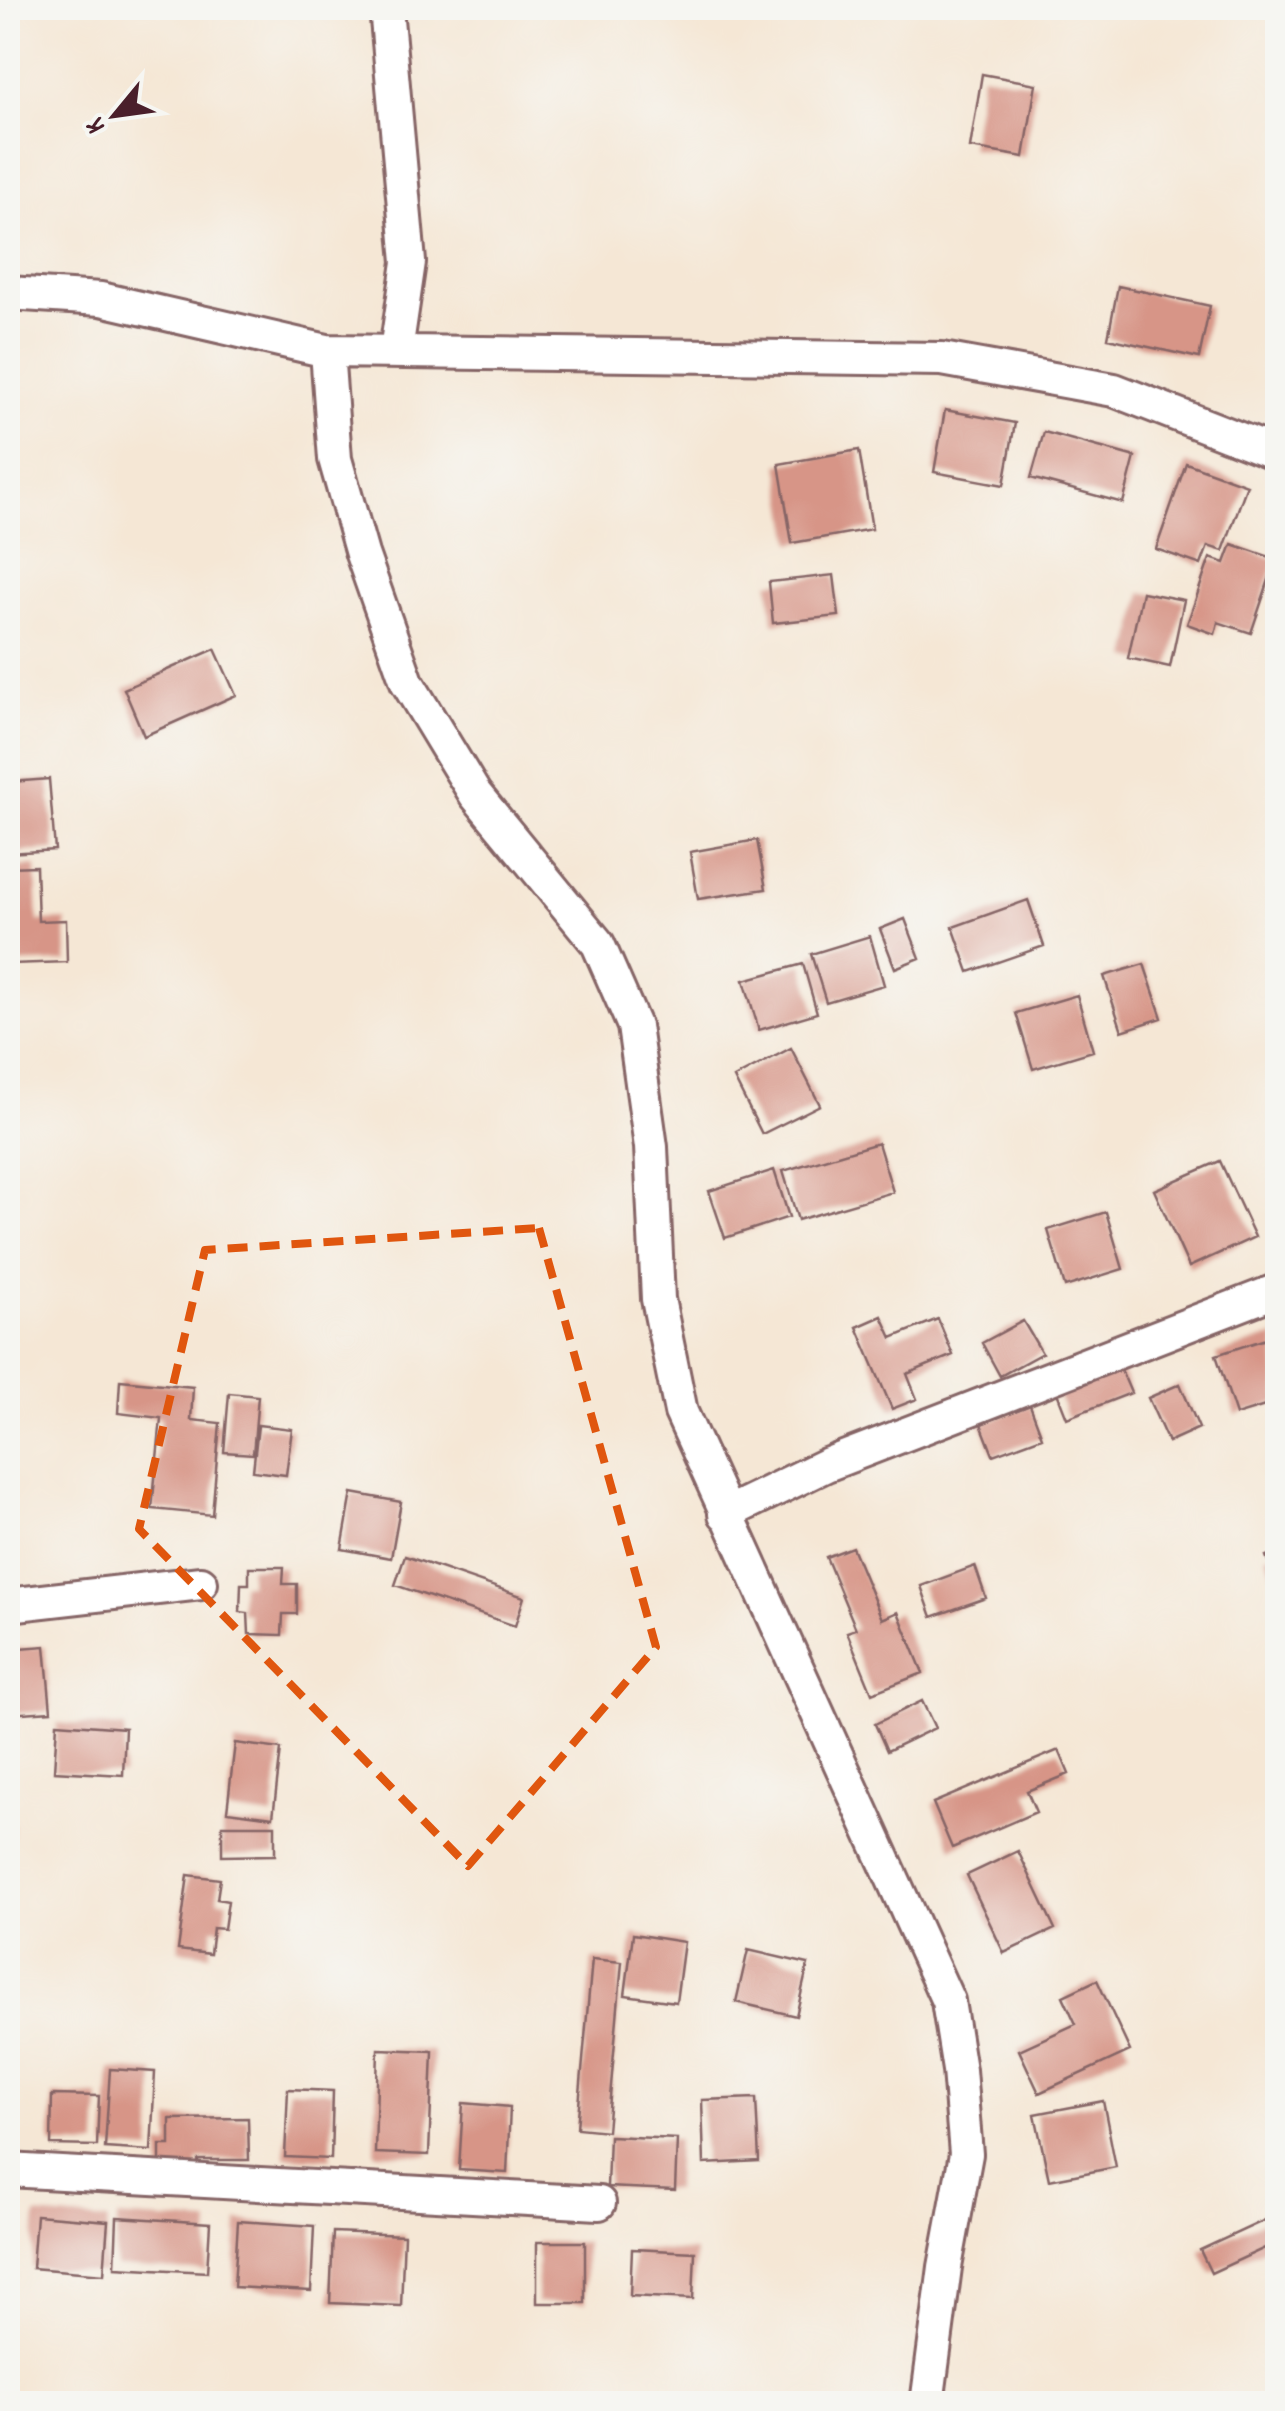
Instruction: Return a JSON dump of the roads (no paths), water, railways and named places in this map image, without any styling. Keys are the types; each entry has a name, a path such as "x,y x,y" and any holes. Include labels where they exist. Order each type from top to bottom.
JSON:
{"street":[{"path":"386,8 409,262 396,351"},
{"path":"8,293 102,300 327,351 942,359 1114,390 1278,454"},
{"path":"327,351 335,459 362,554 407,682 475,794 598,944 634,1026 651,1147 658,1299 681,1412 948,2001 966,2154 945,2267 927,2404"},
{"path":"725,1514 826,1465 1278,1290"},
{"path":"8,1604 201,1583"},
{"path":"8,2170 599,2203"}]}
